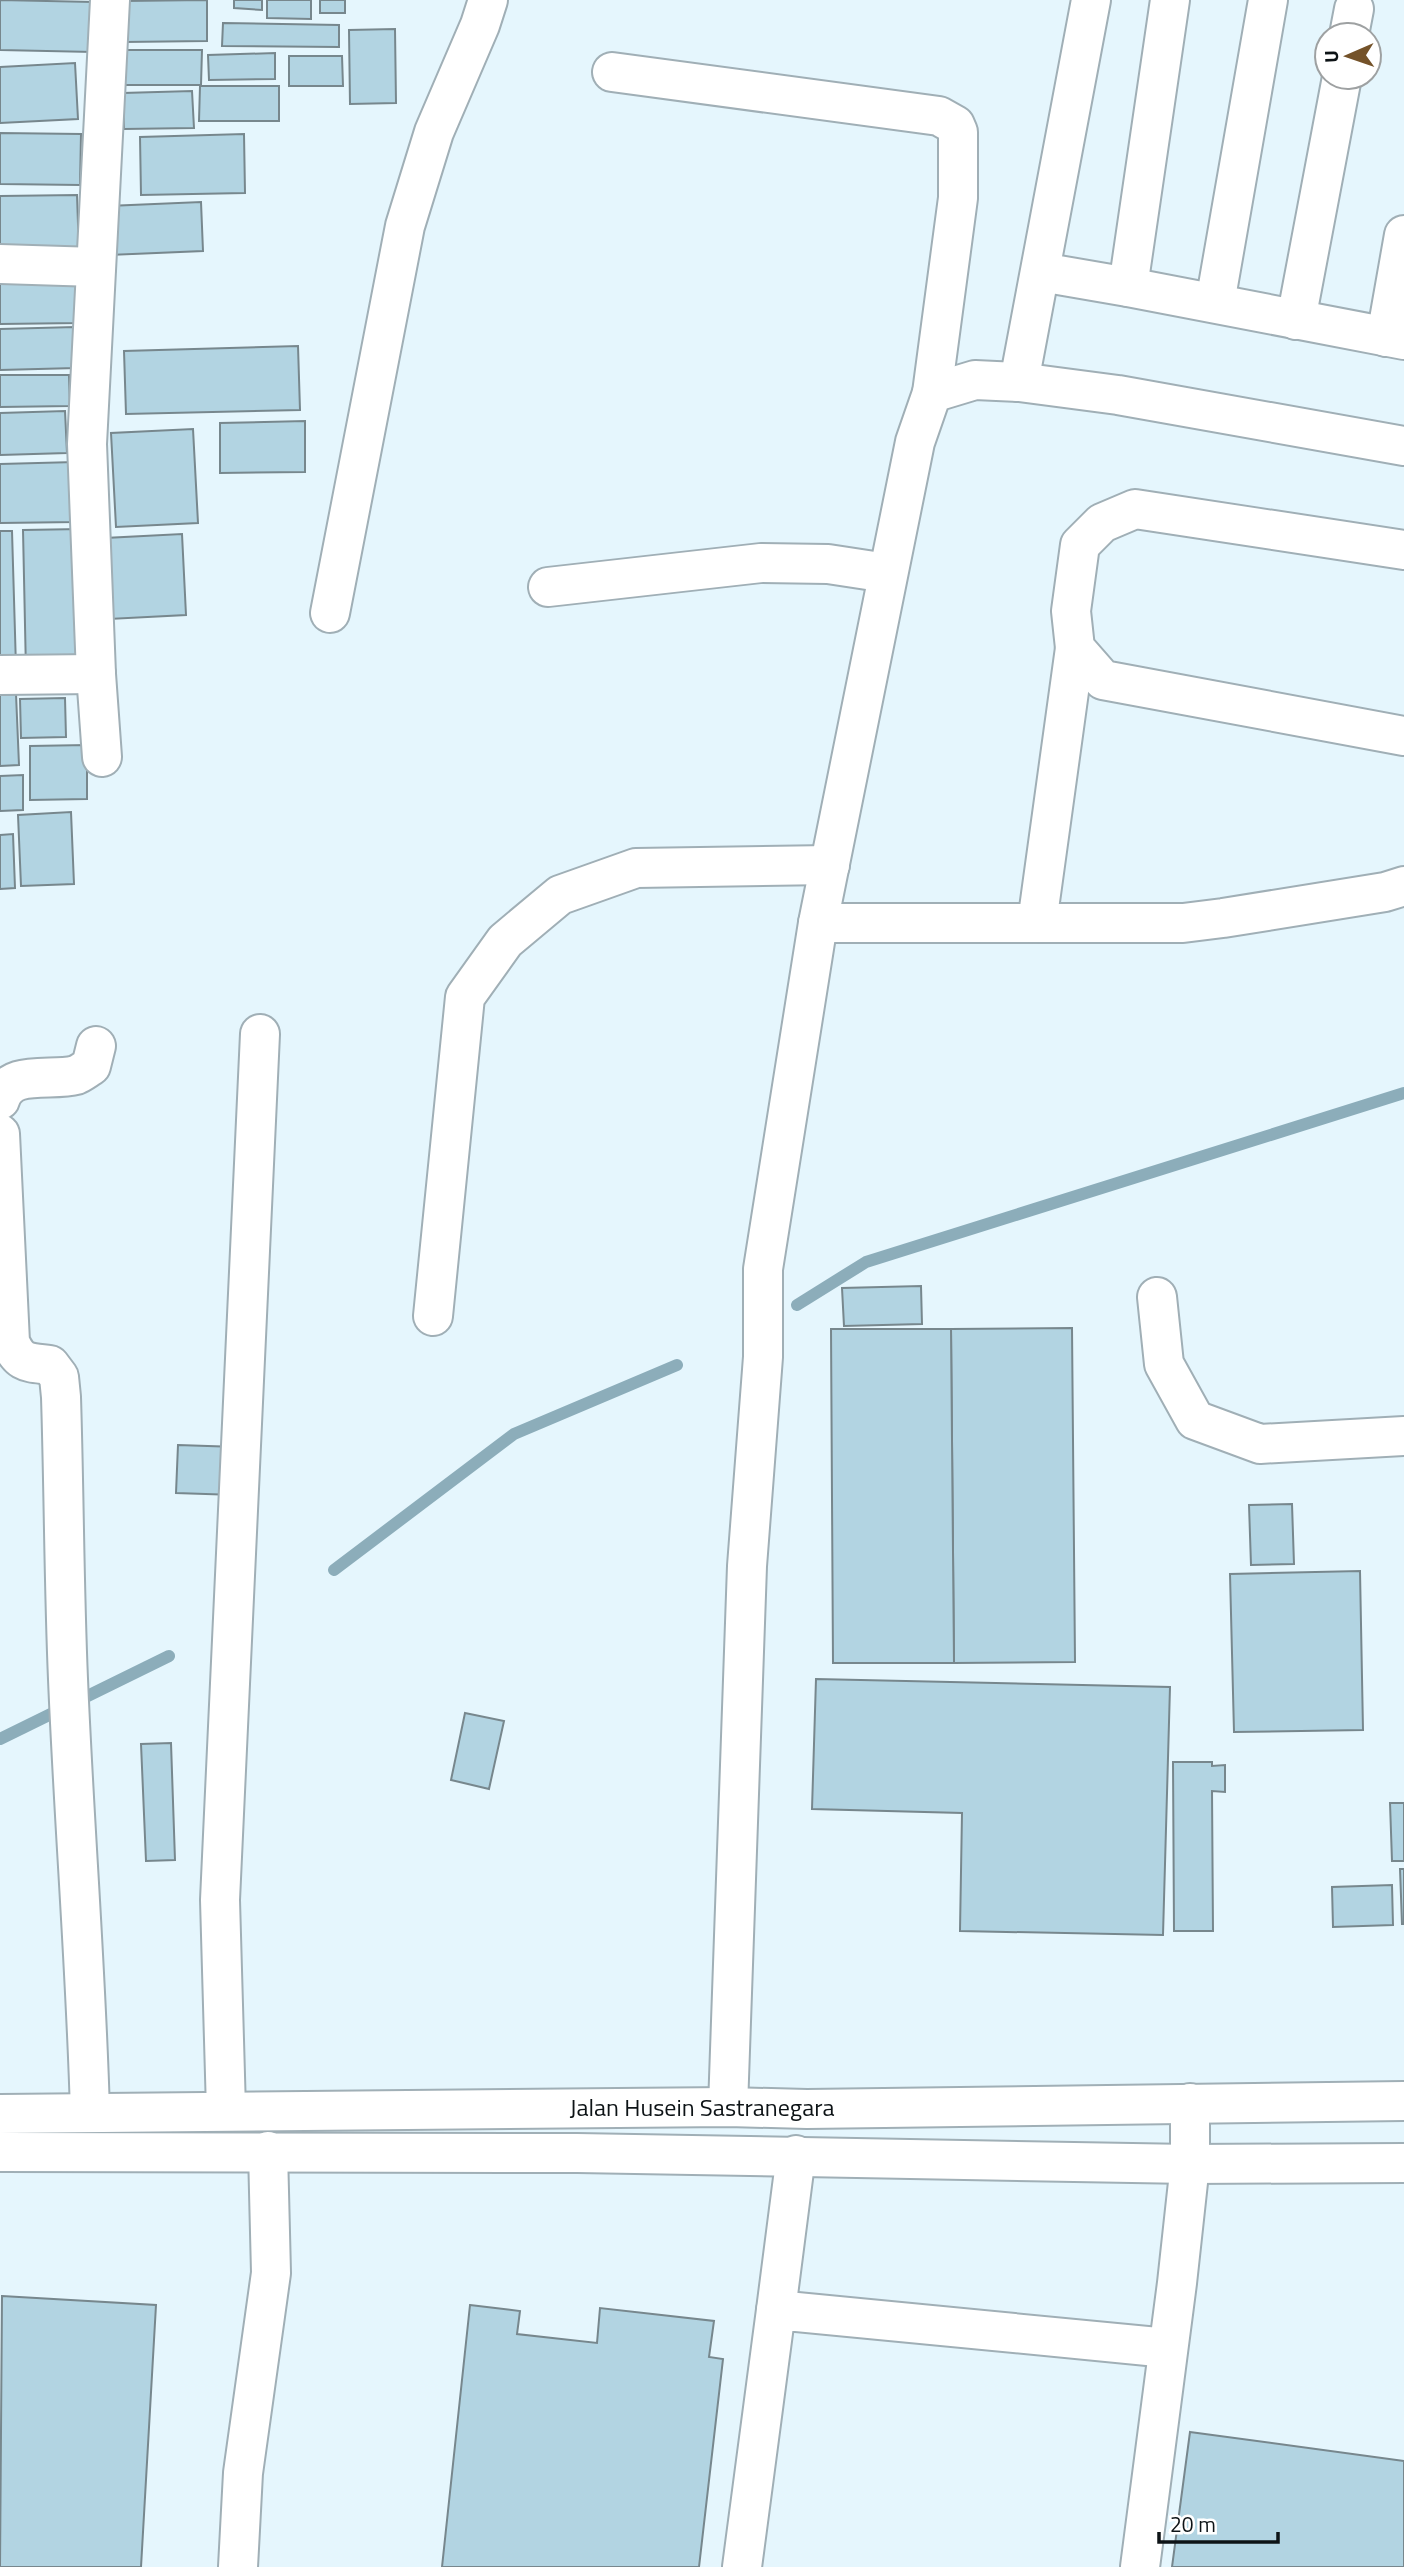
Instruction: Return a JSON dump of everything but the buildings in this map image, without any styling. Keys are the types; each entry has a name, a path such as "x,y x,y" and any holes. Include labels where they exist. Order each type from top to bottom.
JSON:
{"main road":[{"path":"102,757 87,444 110,0"},
{"path":"330,613 405,226 434,132 488,0"},
{"path":"1020,383 1091,0"},
{"path":"1128,286 1170,0"},
{"path":"1215,303 1268,0"},
{"path":"612,72 939,116 956,125 958,132 958,198 932,394 915,442 818,923 763,1269 763,1357 747,1566 728,2107"},
{"path":"1296,320 1339,91"},
{"path":"1041,272 1128,286 1395,339 1404,235"},
{"path":"0,264 96,267"},
{"path":"932,394 975,380 1020,383 1118,395 1404,446"},
{"path":"1037,923 1075,648 1070,611 1080,545 1102,523 1135,509 1404,550"},
{"path":"548,587 761,563 828,564 887,573"},
{"path":"1075,648 1103,680 1404,736"},
{"path":"0,675 96,674"},
{"path":"433,1316 465,997 505,941 560,895 636,868 830,864"},
{"path":"818,923 1183,923 1372,894 1404,886"},
{"path":"226,2110 220,1900 260,1034"},
{"path":"0,1100 3,1090 17,1080 76,1074 91,1066 96,1046"},
{"path":"0,1134 10,1342 17,1356 25,1362 50,1365 59,1377 70,1697 86,1982 90,2113"},
{"path":"1157,1297 1164,1364 1195,1420 1260,1444 1404,1436"},
{"name":"Jalan Husein Sastranegara","path":"0,2114 226,2110 728,2107 807,2109 1404,2101"},
{"path":"1140,2567 1190,2164 1189,2103"},
{"path":"238,2567 243,2473 271,2273 268,2151"},
{"name":"Jalan Husein Sastranegara","path":"0,2152 796,2155 1190,2164 1404,2163"},
{"path":"741,2567 796,2155"},
{"path":"776,2310 1168,2348"}],"waterway":[{"path":"797,1305 866,1262 1404,1093"},
{"path":"334,1570 514,1434 677,1365"},
{"path":"0,1739 169,1656"}]}
